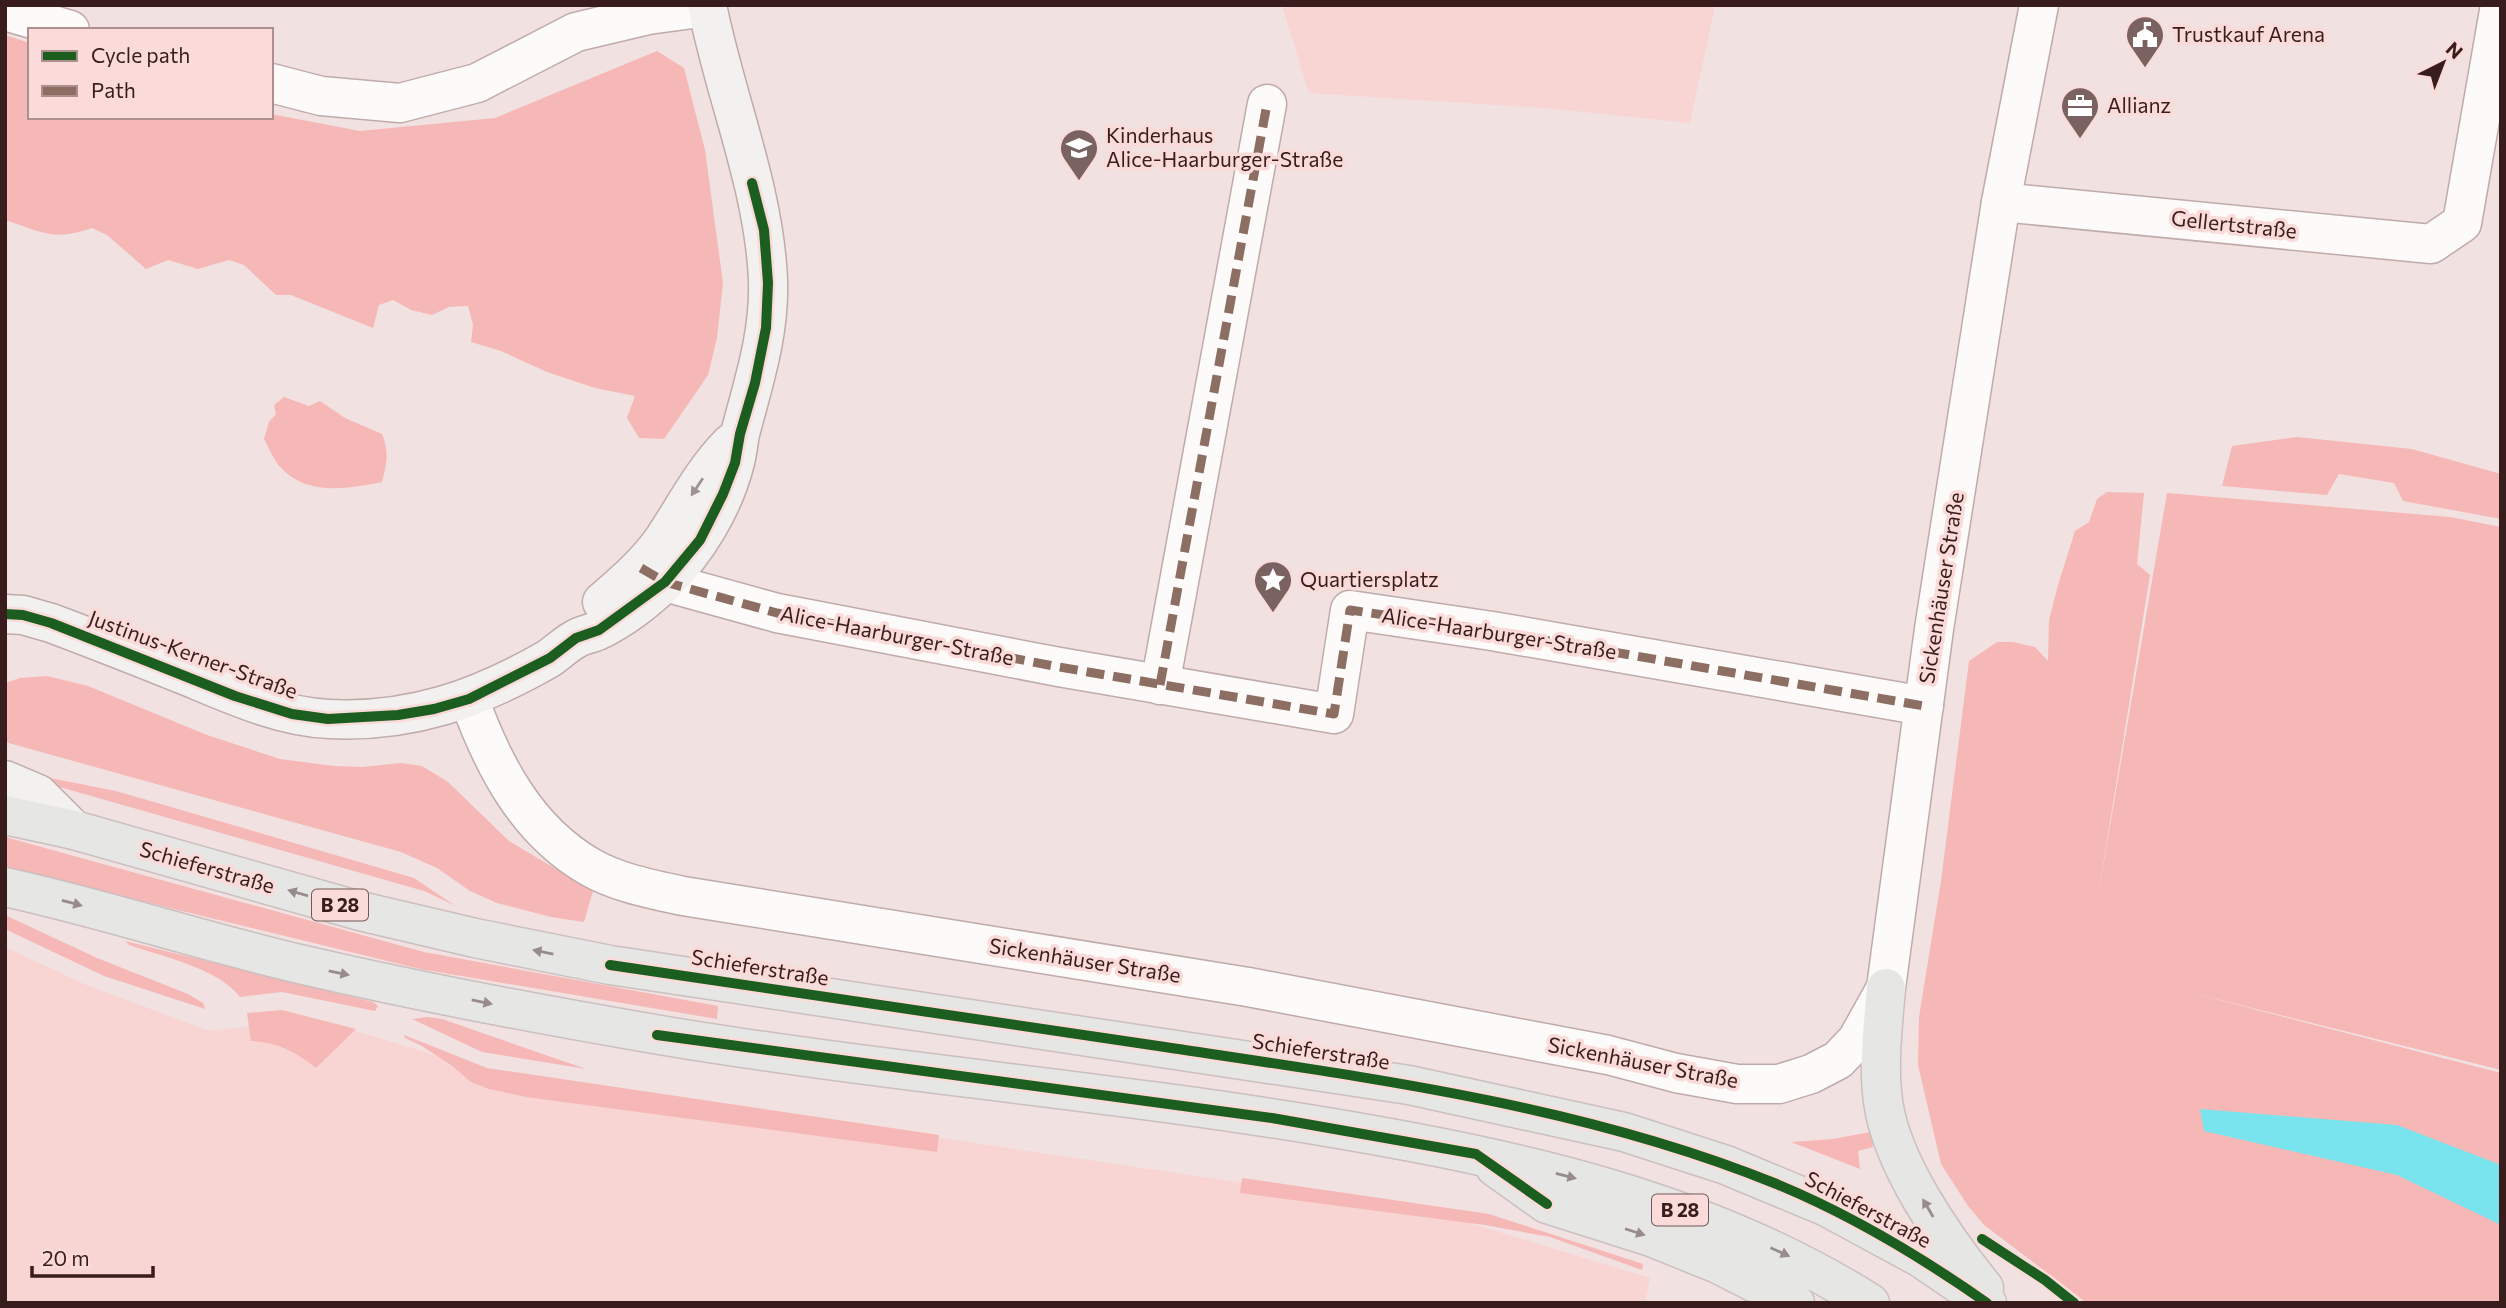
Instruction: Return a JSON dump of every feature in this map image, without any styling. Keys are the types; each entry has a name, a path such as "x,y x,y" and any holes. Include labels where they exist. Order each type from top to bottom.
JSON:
{"main road":[{"name":"Schieferstraße","path":"5,815 74,830 359,911 488,941 610,965 1409,1085 1624,1132 1726,1165 1827,1207 1920,1258 1987,1303"},
{"name":"B 28","path":"5,887 302,965 657,1035 1272,1118 1476,1154 1594,1183 1689,1213 1789,1256 1871,1303"},
{"path":"1886,988 1881,1052 1882,1098 1891,1134 1929,1211 1961,1260 1997,1303"},
{"path":"1476,1154 1547,1204 1651,1237 1718,1264 1795,1303"}],"street":[{"name":"Sickenhäuser Straße","path":"469,699 491,754 508,786 532,818 549,836 591,868 637,886 1248,987 1608,1055 1676,1073 1737,1084 1779,1084 1811,1074 1838,1060 1857,1040 1886,988 1924,706 2001,202 2039,5"},
{"name":"Gellertstraße","path":"2001,202 2431,244 2462,223 2500,5"},
{"path":"273,84 321,96 400,103 477,83 576,32 648,15 707,6"},
{"name":"Justinus-Kerner-Straße","path":"5,614 23,615 51,624 236,696 292,714 328,719 398,715 469,699 550,658 576,638 598,606 653,575 662,542 718,456 740,434 755,383 766,328 768,283 764,230 707,6"},
{"path":"5,11 63,28"},
{"path":"1160,685 1268,104"},
{"name":"Alice-Haarburger-Straße","path":"653,575 777,613 1160,685 1334,714 1350,610 1492,631 1924,706"},
{"path":"5,780 37,794 74,830"}],"shaded area":[{"path":"1282,5 1715,5 1690,123 1546,108 1309,93"},
{"path":"5,35 28,42 28,119 273,119 273,114 360,131 495,118 657,51 684,68 705,150 723,283 717,338 708,375 664,439 639,438 627,418 635,396 595,388 471,342 473,325 468,306 449,307 432,315 411,310 393,300 379,305 373,328 291,295 276,295 244,265 229,260 198,269 168,260 146,269 107,235 92,228 58,235 8,221 5,223"},
{"path":"284,397 309,406 320,401 345,418 382,434 386,458 382,482 342,488 316,487 303,483 281,468 264,439 269,422 276,414 274,405"},
{"path":"2297,437 2412,449 2501,474 2501,519 2403,501 2394,483 2339,474 2327,495 2222,486 2232,446"},
{"path":"2107,492 2144,493 2137,564 2150,575 2098,896 2167,493 2450,517 2501,527 2501,1070 2184,991 2501,1073 2501,1303 2087,1303 1984,1225 1968,1206 1941,1164 1918,1065 1919,1017 1941,881 1969,661 1997,642 2013,642 2035,647 2048,661 2049,620 2075,531 2089,522 2097,499"},
{"path":"47,676 88,686 207,735 280,759 334,766 362,767 401,763 422,766 448,782 509,841 593,891 584,922 551,917 497,903 470,891 437,868 401,852 5,742 5,683 20,678"},
{"path":"25,773 116,791 414,878 454,905 424,891 42,782"},
{"path":"5,837 424,952 718,1006 717,1019 420,969 5,868"},
{"path":"5,915 97,958 188,994 203,1003 205,1009 104,976 5,929"},
{"path":"125,941 373,1002 378,1006 375,1011 282,992 240,997 218,978 204,971 129,945"},
{"path":"5,947 84,984 209,1031 317,1019 483,1070 1426,1210 1650,1278 1645,1303 5,1303"},
{"path":"282,1010 356,1029 316,1068 285,1048 251,1041 247,1013"},
{"path":"412,1019 442,1019 586,1069 482,1052"},
{"path":"404,1035 487,1068 939,1135 937,1152 526,1097 489,1089 471,1082 451,1065"},
{"path":"1870,1132 1873,1147 1858,1151 1860,1169 1791,1142 1833,1139"},
{"path":"1242,1178 1489,1214 1643,1264 1642,1270 1550,1237 1485,1225 1240,1193"}],"water":[{"path":"2200,1109 2397,1125 2501,1165 2501,1225 2397,1175 2204,1131"}],"marked path":[{"path":"1160,685 1267,104"},
{"path":"641,568 665,582 777,613 1059,667 1334,714 1350,610 1492,631 1924,706"}],"cycle path":[{"path":"5,614 23,615 51,623 235,696 292,714 328,719 398,715 469,699 550,658 576,638 599,630 665,582 700,540 735,463 766,328 768,283 764,230 752,183"},
{"path":"610,965 1320,1070 1474,1097 1551,1114 1701,1156 1802,1195 1884,1237 1987,1303"},
{"path":"657,1035 1272,1118 1476,1154 1547,1204"},
{"path":"1982,1239 2045,1280 2074,1303"}],"place":[{"name":"Trustkauf Arena","path":"2145,69"},
{"name":"Allianz","path":"2080,140"},
{"name":"Kinderhaus Alice-Haarburger-Straße","path":"1079,182"},
{"name":"Quartiersplatz","path":"1273,614"}]}
